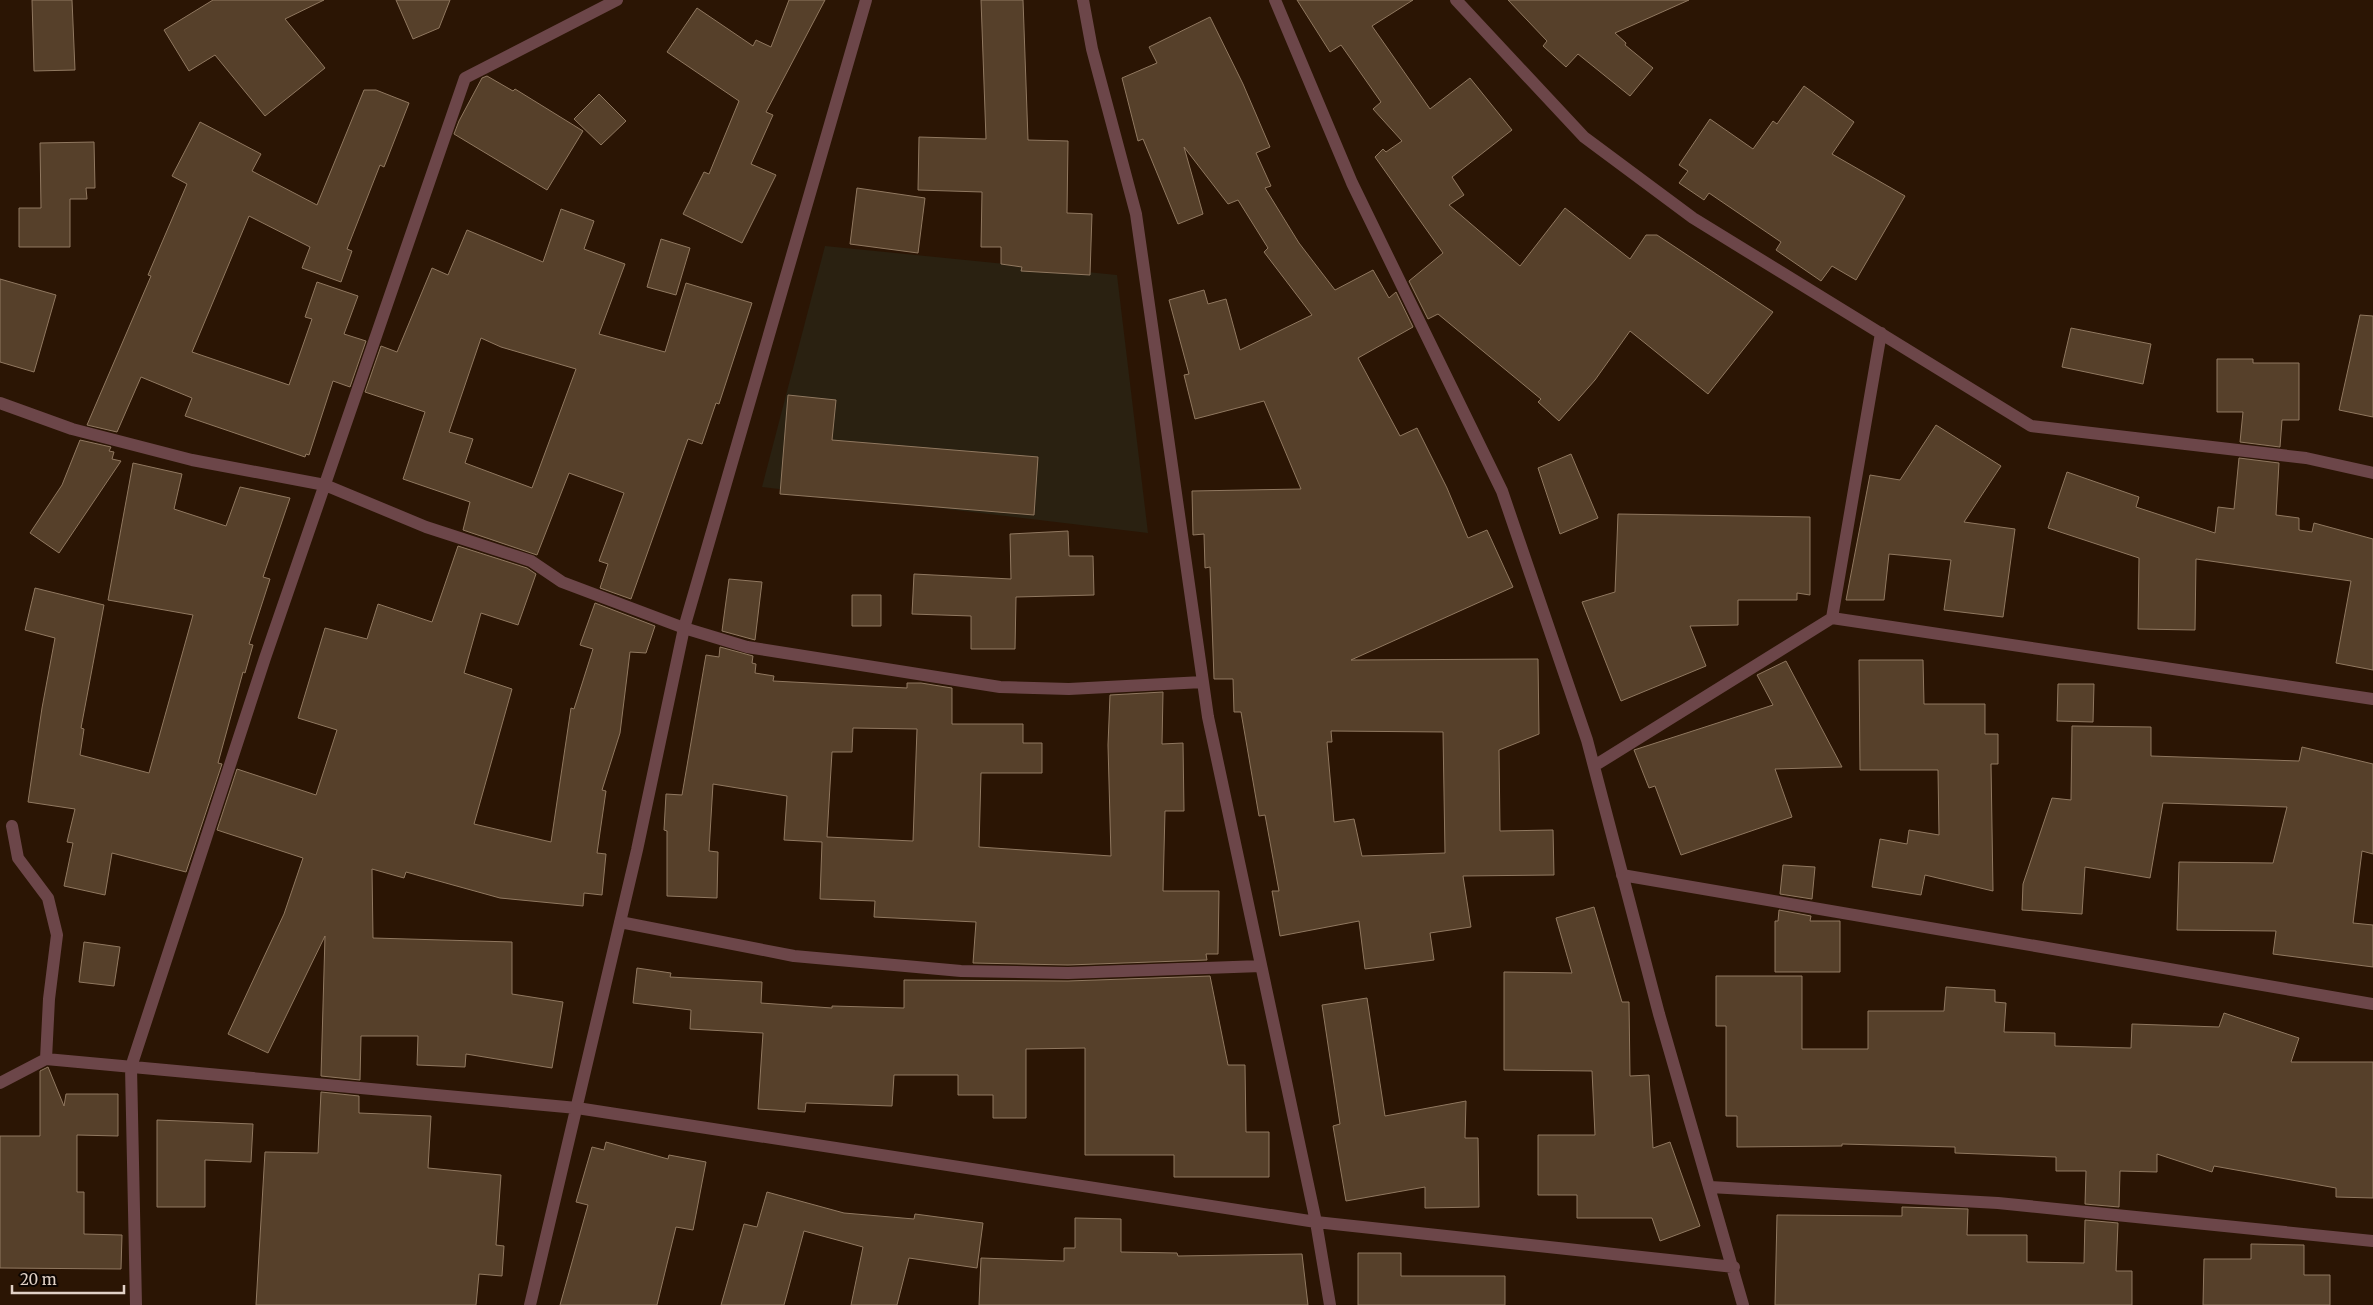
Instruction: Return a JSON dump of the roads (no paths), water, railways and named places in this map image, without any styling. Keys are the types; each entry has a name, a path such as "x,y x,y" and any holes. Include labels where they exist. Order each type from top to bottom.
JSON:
{"street":[{"path":"136,1305 131,1067 266,658 464,78 617,0"},
{"path":"530,1305 620,922 684,628 866,0"},
{"path":"1083,0 1092,49 1136,214 1208,717 1316,1222 1330,1305"},
{"path":"1275,0 1352,183 1502,491 1594,766 1659,1014 1734,1267 1743,1305"},
{"path":"1456,0 1584,137 1694,218 2032,426 2306,458 2373,472"},
{"path":"1832,618 1881,333"},
{"path":"0,403 72,429 192,460 325,486 426,527 530,561 562,582 684,628 747,647 1000,688 1069,689 1203,682"},
{"path":"1594,766 1832,618 2373,699"},
{"path":"12,826 18,858 48,898 57,935 49,999 46,1059"},
{"path":"1622,875 2373,1004"},
{"path":"620,922 794,956 961,971 1068,973 1262,966"},
{"path":"0,1083 46,1059 577,1108 1316,1222 1734,1267"},
{"path":"1710,1187 1998,1203 2373,1241"}]}
